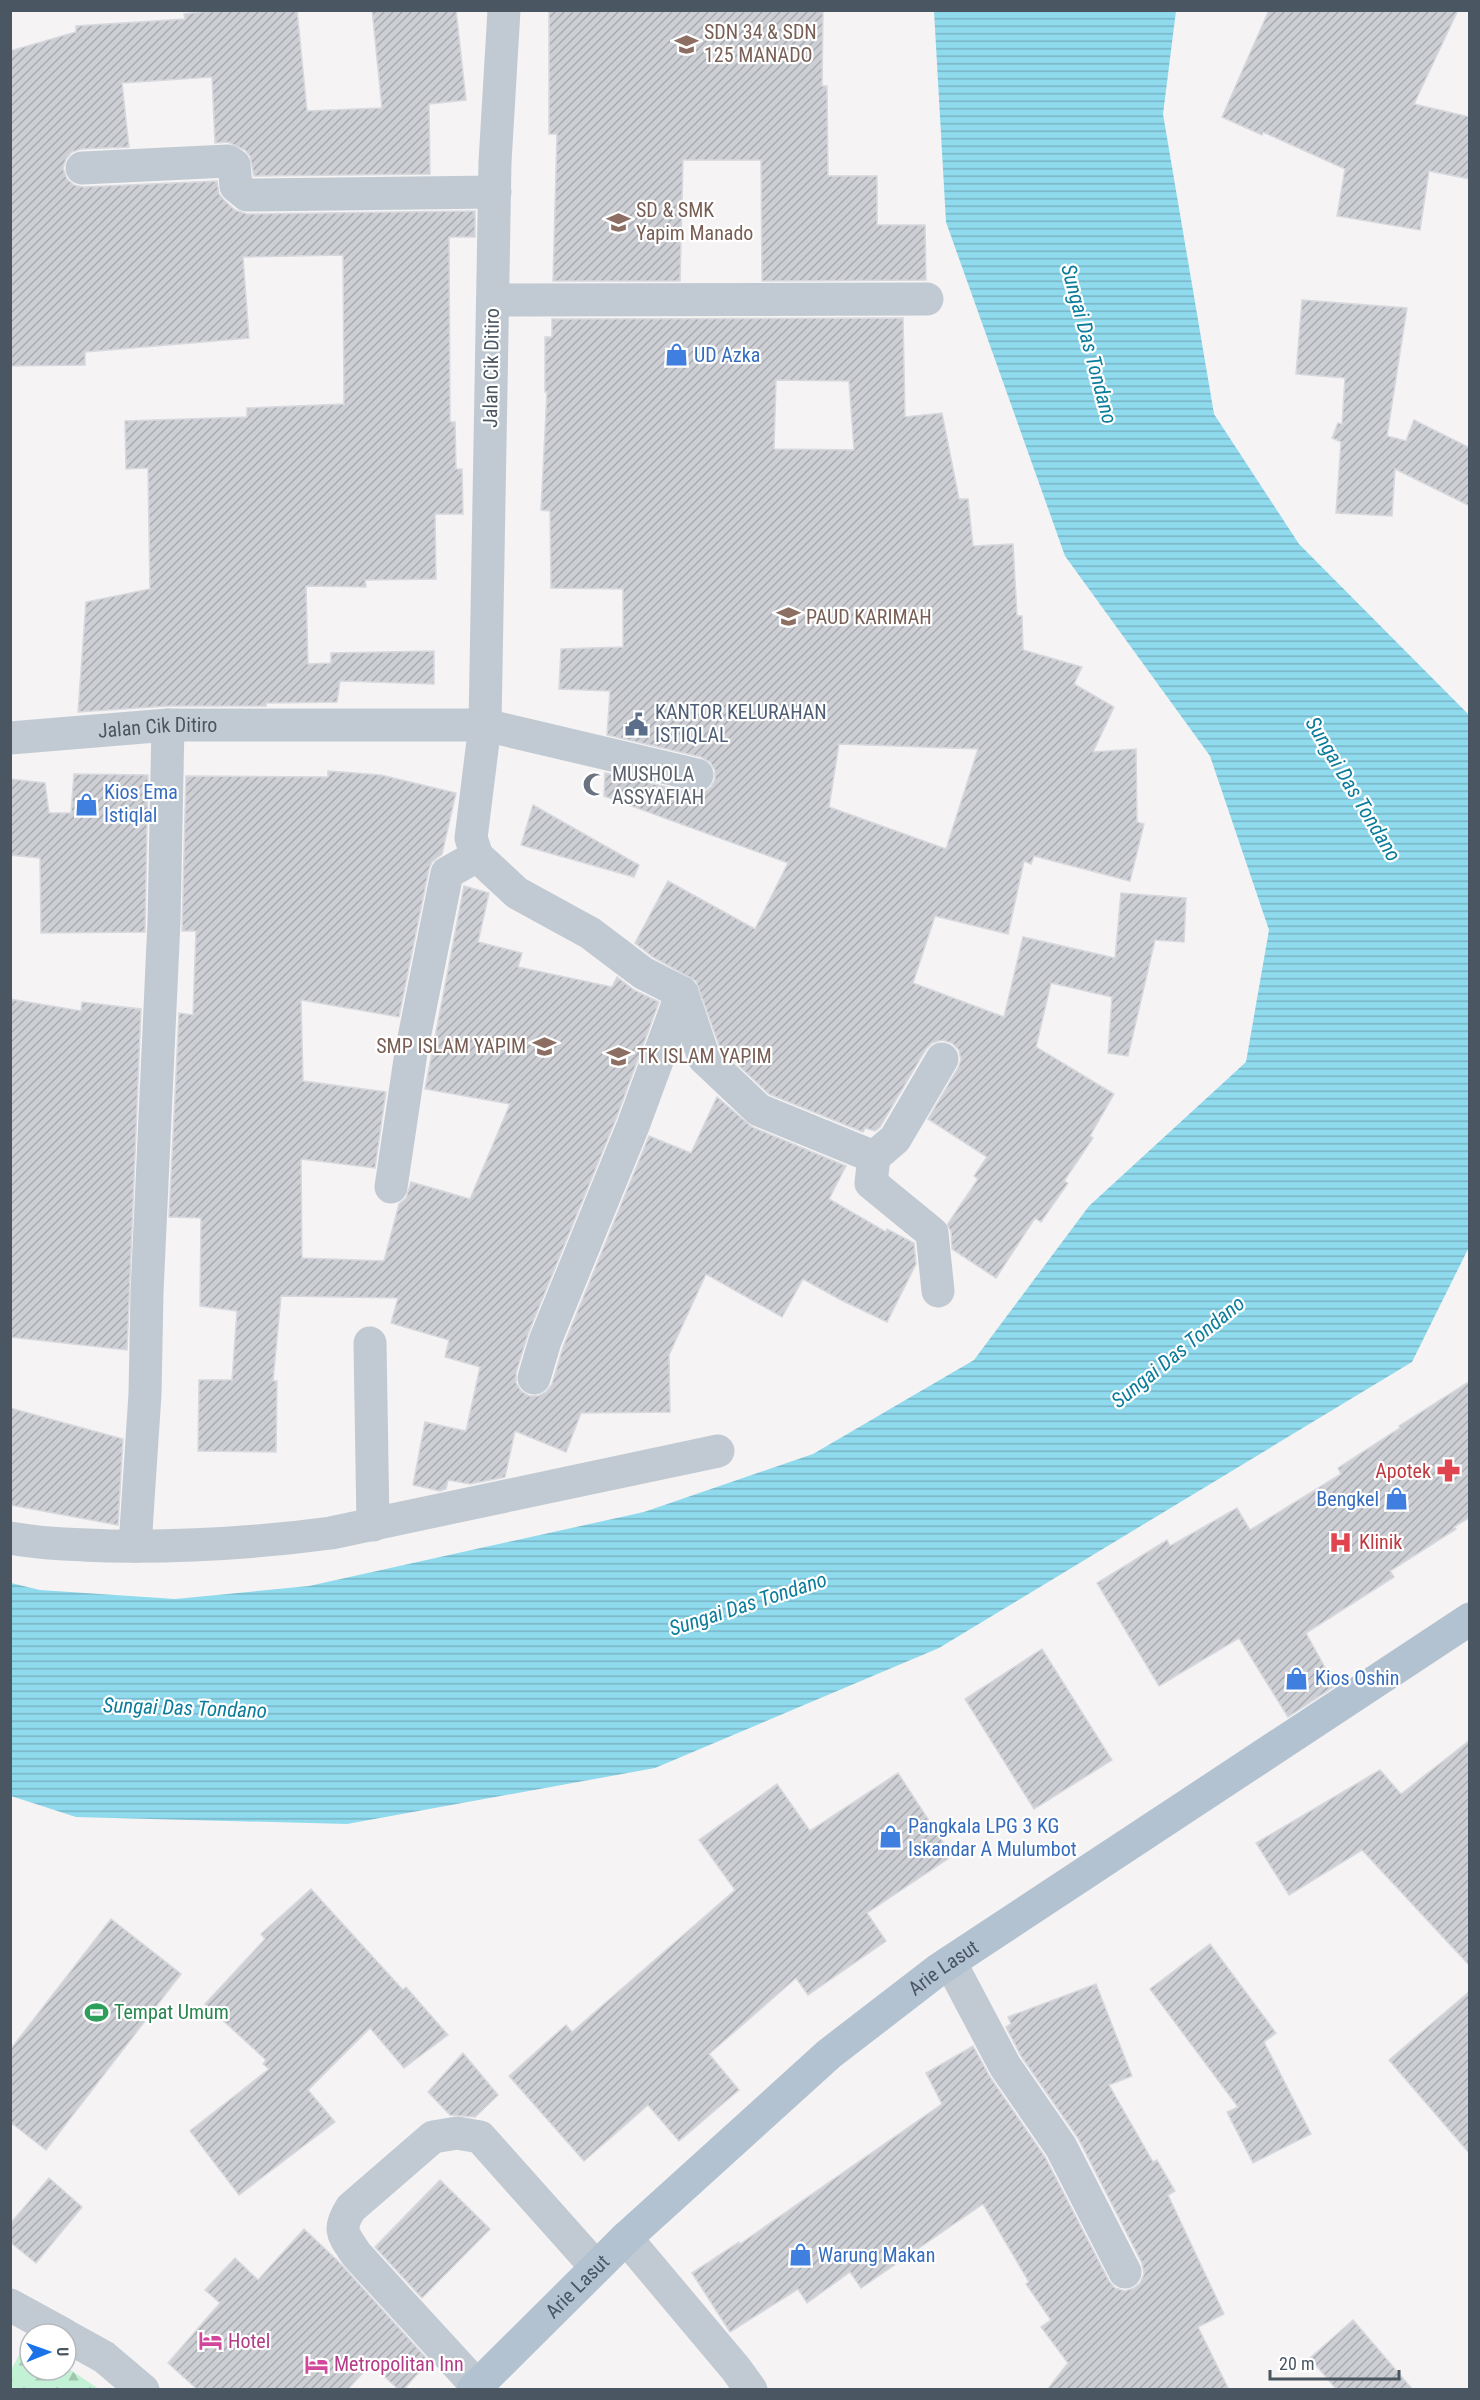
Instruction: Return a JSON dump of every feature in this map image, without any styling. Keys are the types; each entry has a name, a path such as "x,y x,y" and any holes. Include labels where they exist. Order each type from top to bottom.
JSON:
{"main road":[{"name":"Arie Lasut","path":"475,2388 626,2238 829,2054 950,1962 1470,1619"}],"street":[{"name":"Jalan Cik Ditiro","path":"485,725 495,192 504,10"},
{"path":"82,168 228,161 234,165 236,186 247,195 495,192"},
{"path":"493,300 927,299"},
{"name":"Jalan Cik Ditiro","path":"10,738 168,725 485,725 697,776"},
{"path":"135,1546 145,1394 147,1292 164,909 168,725"},
{"path":"485,725 472,818 471,838 477,856 516,893 590,933 643,973 682,993 704,1058 759,1110 874,1157"},
{"path":"391,1187 411,1053 447,873 477,856"},
{"path":"534,1378 545,1341 633,1126 682,993"},
{"path":"938,1292 932,1233 872,1184 874,1157 895,1139 942,1059"},
{"path":"370,1343 373,1525"},
{"path":"10,1538 79,1545 135,1546 212,1546 267,1541 373,1525 718,1450"},
{"path":"950,1962 1005,2066 1061,2147 1125,2272"},
{"path":"475,2388 356,2254 344,2235 343,2221 351,2208 433,2137 457,2133 480,2137 596,2267"},
{"path":"626,2238 736,2368 751,2390"},
{"path":"10,2305 41,2322"},
{"path":"78,2343 104,2357 143,2390"}],"green space":[{"path":"18,2357 18,2382 78,2382 78,2375 99,2389 11,2389 11,2370"}],"water":[{"name":"Sungai Das Tondano","path":"934,11 1176,11 1163,114 1214,414 1299,544 1469,715 1469,1247 1412,1362 939,1648 655,1768 347,1824 76,1817 11,1796 11,1583 40,1590 175,1599 309,1586 644,1512 813,1454 974,1360 1089,1206 1246,1062 1269,930 1210,756 1065,556 946,222"}],"building":[{"path":"218,10 297,10 307,111 382,108 372,10 456,10 466,100 429,104 430,174 254,176 250,156 245,150 228,142 215,143 212,77 122,83 129,147 81,149 72,152 63,168 67,179 74,185 83,187 217,181 219,194 224,200 235,210 247,214 475,211 475,237 449,237 450,422 455,422 456,469 462,469 463,514 435,514 436,579 365,580 366,587 306,586 308,664 331,663 331,653 434,651 434,684 340,681 337,702 266,703 266,706 168,706 78,712 86,602 150,589 148,468 126,469 125,421 247,417 247,408 344,404 343,255 243,257 249,338 85,352 85,365 10,366 10,51 76,32 76,26 185,19 184,14"},
{"path":"549,10 823,10 822,86 827,86 828,176 877,176 877,225 925,225 926,280 762,281 761,160 683,160 680,281 553,281 557,134 549,134"},
{"path":"1269,10 1458,10 1414,104 1470,117 1470,179 1429,171 1420,230 1337,216 1345,169 1263,132 1262,135 1222,117"},
{"path":"1302,300 1407,308 1387,436 1406,441 1414,420 1470,448 1470,506 1395,469 1392,516 1336,513 1341,442 1332,438 1338,423 1342,424 1345,378 1296,374"},
{"path":"903,318 905,417 942,413 959,499 968,499 973,546 1013,544 1017,616 1022,616 1023,650 1082,667 1074,684 1114,707 1093,752 1136,749 1137,822 1144,824 1130,881 1034,856 1031,864 1024,861 1008,934 935,916 913,983 1004,1017 1023,937 1115,958 1121,893 1186,898 1184,942 1155,940 1128,1056 1108,1053 1112,997 1051,983 1036,1047 1114,1094 1090,1136 1093,1138 1064,1181 1068,1183 1041,1222 1035,1218 996,1278 952,1249 951,1231 947,1225 978,1179 974,1176 987,1157 928,1119 961,1060 959,1050 952,1043 942,1040 932,1043 926,1049 880,1127 875,1131 865,1128 863,1132 769,1094 720,1048 696,981 653,957 635,943 668,881 755,929 788,863 604,796 605,773 693,793 703,793 711,787 715,779 715,770 710,762 701,757 607,735 610,691 559,689 561,649 623,647 623,589 551,588 550,511 541,510 547,392 545,392 545,337 552,337 552,319","holes":["776,380 849,381 854,450 774,449","839,744 978,749 946,849 829,807"]},
{"path":"328,771 381,775 456,793 442,854 432,862 429,869 399,1017 301,1000 303,1081 386,1092 375,1168 301,1159 302,1258 384,1261 399,1204 406,1198 411,1182 470,1199 510,1104 425,1089 464,886 489,893 478,942 522,953 518,967 612,987 617,977 634,990 659,1002 616,1119 528,1334 516,1373 516,1383 521,1391 529,1396 538,1396 546,1392 552,1384 563,1347 649,1136 691,1153 717,1097 752,1127 846,1166 829,1199 886,1232 887,1229 914,1243 916,1264 887,1322 803,1279 782,1317 706,1274 669,1355 670,1412 581,1413 566,1452 515,1431 505,1477 470,1484 448,1480 446,1489 440,1491 413,1485 425,1422 466,1431 480,1367 445,1357 449,1340 391,1323 398,1298 281,1296 273,1381 277,1381 276,1452 198,1451 199,1380 232,1380 237,1311 200,1306 201,1218 169,1217 179,1013 193,1015 196,931 182,931 186,776 328,777"},
{"path":"74,774 148,775 145,932 41,933 40,858 10,855 10,779 45,783 49,813 71,813"},
{"path":"533,805 639,865 634,877 521,845"},
{"path":"10,999 81,1011 82,1002 141,1009 127,1350 10,1337"},
{"path":"1470,1381 1470,1517 1454,1527 1456,1529 1390,1571 1394,1577 1306,1633 1335,1686 1288,1717 1239,1638 1159,1686 1097,1583 1167,1540 1170,1546 1237,1508 1250,1530 1341,1474 1338,1468"},
{"path":"10,1408 123,1439 118,1525 10,1505"},
{"path":"1042,1649 1112,1760 1034,1809 965,1699"},
{"path":"1470,1740 1470,1966 1362,1850 1289,1895 1256,1843 1380,1770 1401,1794"},
{"path":"898,1773 952,1856 867,1913 886,1941 808,1995 796,1978 709,2054 739,2090 679,2141 648,2105 584,2161 509,2076 566,2025 572,2032 735,1890 699,1840 777,1784 810,1831"},
{"path":"311,1889 403,1990 406,1987 448,2035 404,2068 370,2028 308,2090 335,2122 239,2195 190,2131 269,2069 263,2064 266,2060 205,2004 265,1939 261,1934"},
{"name":"Tempat Umum","path":"111,1919 181,1974 46,2150 10,2122 10,2050"},
{"path":"1210,1944 1276,2033 1264,2042 1311,2134 1253,2163 1227,2112 1238,2107 1150,1989"},
{"path":"1096,1984 1132,2076 1109,2085 1153,2162 1157,2160 1175,2191 1168,2195 1224,2314 1198,2327 1229,2390 1047,2390 1068,2363 1041,2327 1051,2320 1026,2284 1029,2282 983,2204 861,2288 850,2272 807,2303 798,2289 730,2332 692,2273 739,2242 740,2244 942,2104 926,2073 973,2046 990,2077 1045,2157 1109,2281 1115,2288 1125,2291 1140,2283 1144,2274 1142,2263 1078,2138 1021,2056 1006,2027 1011,2024 1008,2017"},
{"path":"1470,1991 1470,2154 1389,2060"},
{"path":"463,2053 498,2095 475,2117 450,2115 428,2092"},
{"path":"49,2178 82,2207 36,2263 10,2242 10,2224"},
{"path":"440,2180 490,2229 422,2298 375,2247"},
{"path":"304,2229 338,2261 429,2361 403,2390 399,2390 371,2364 347,2390 198,2390 168,2363 220,2303 205,2290 235,2258 258,2280"},
{"path":"1353,2320 1413,2390 1337,2390 1310,2358"}],"place":[{"name":"SDN 34 & SDN 125 MANADO","path":"686,44"},
{"name":"SD & SMK Yapim Manado","path":"618,222"},
{"name":"UD Azka","path":"676,355"},
{"name":"PAUD KARIMAH","path":"788,617"},
{"name":"KANTOR KELURAHAN ISTIQLAL","path":"637,724"},
{"name":"MUSHOLA ASSYAFIAH","path":"594,785"},
{"name":"Kios Ema Istiqlal","path":"86,804"},
{"name":"SMP ISLAM YAPIM","path":"544,1046"},
{"name":"TK ISLAM YAPIM","path":"619,1056"},
{"name":"Apotek","path":"1449,1471"},
{"name":"Bengkel","path":"1397,1499"},
{"name":"Klinik","path":"1341,1542"},
{"name":"Kios Oshin","path":"1297,1678"},
{"name":"Pangkala LPG 3 KG Iskandar A Mulumbot","path":"890,1837"},
{"name":"Tempat Umum","path":"96,2012"},
{"name":"Warung Makan","path":"800,2255"},
{"name":"Hotel","path":"210,2341"},
{"name":"Metropolitan Inn","path":"316,2364"}]}
